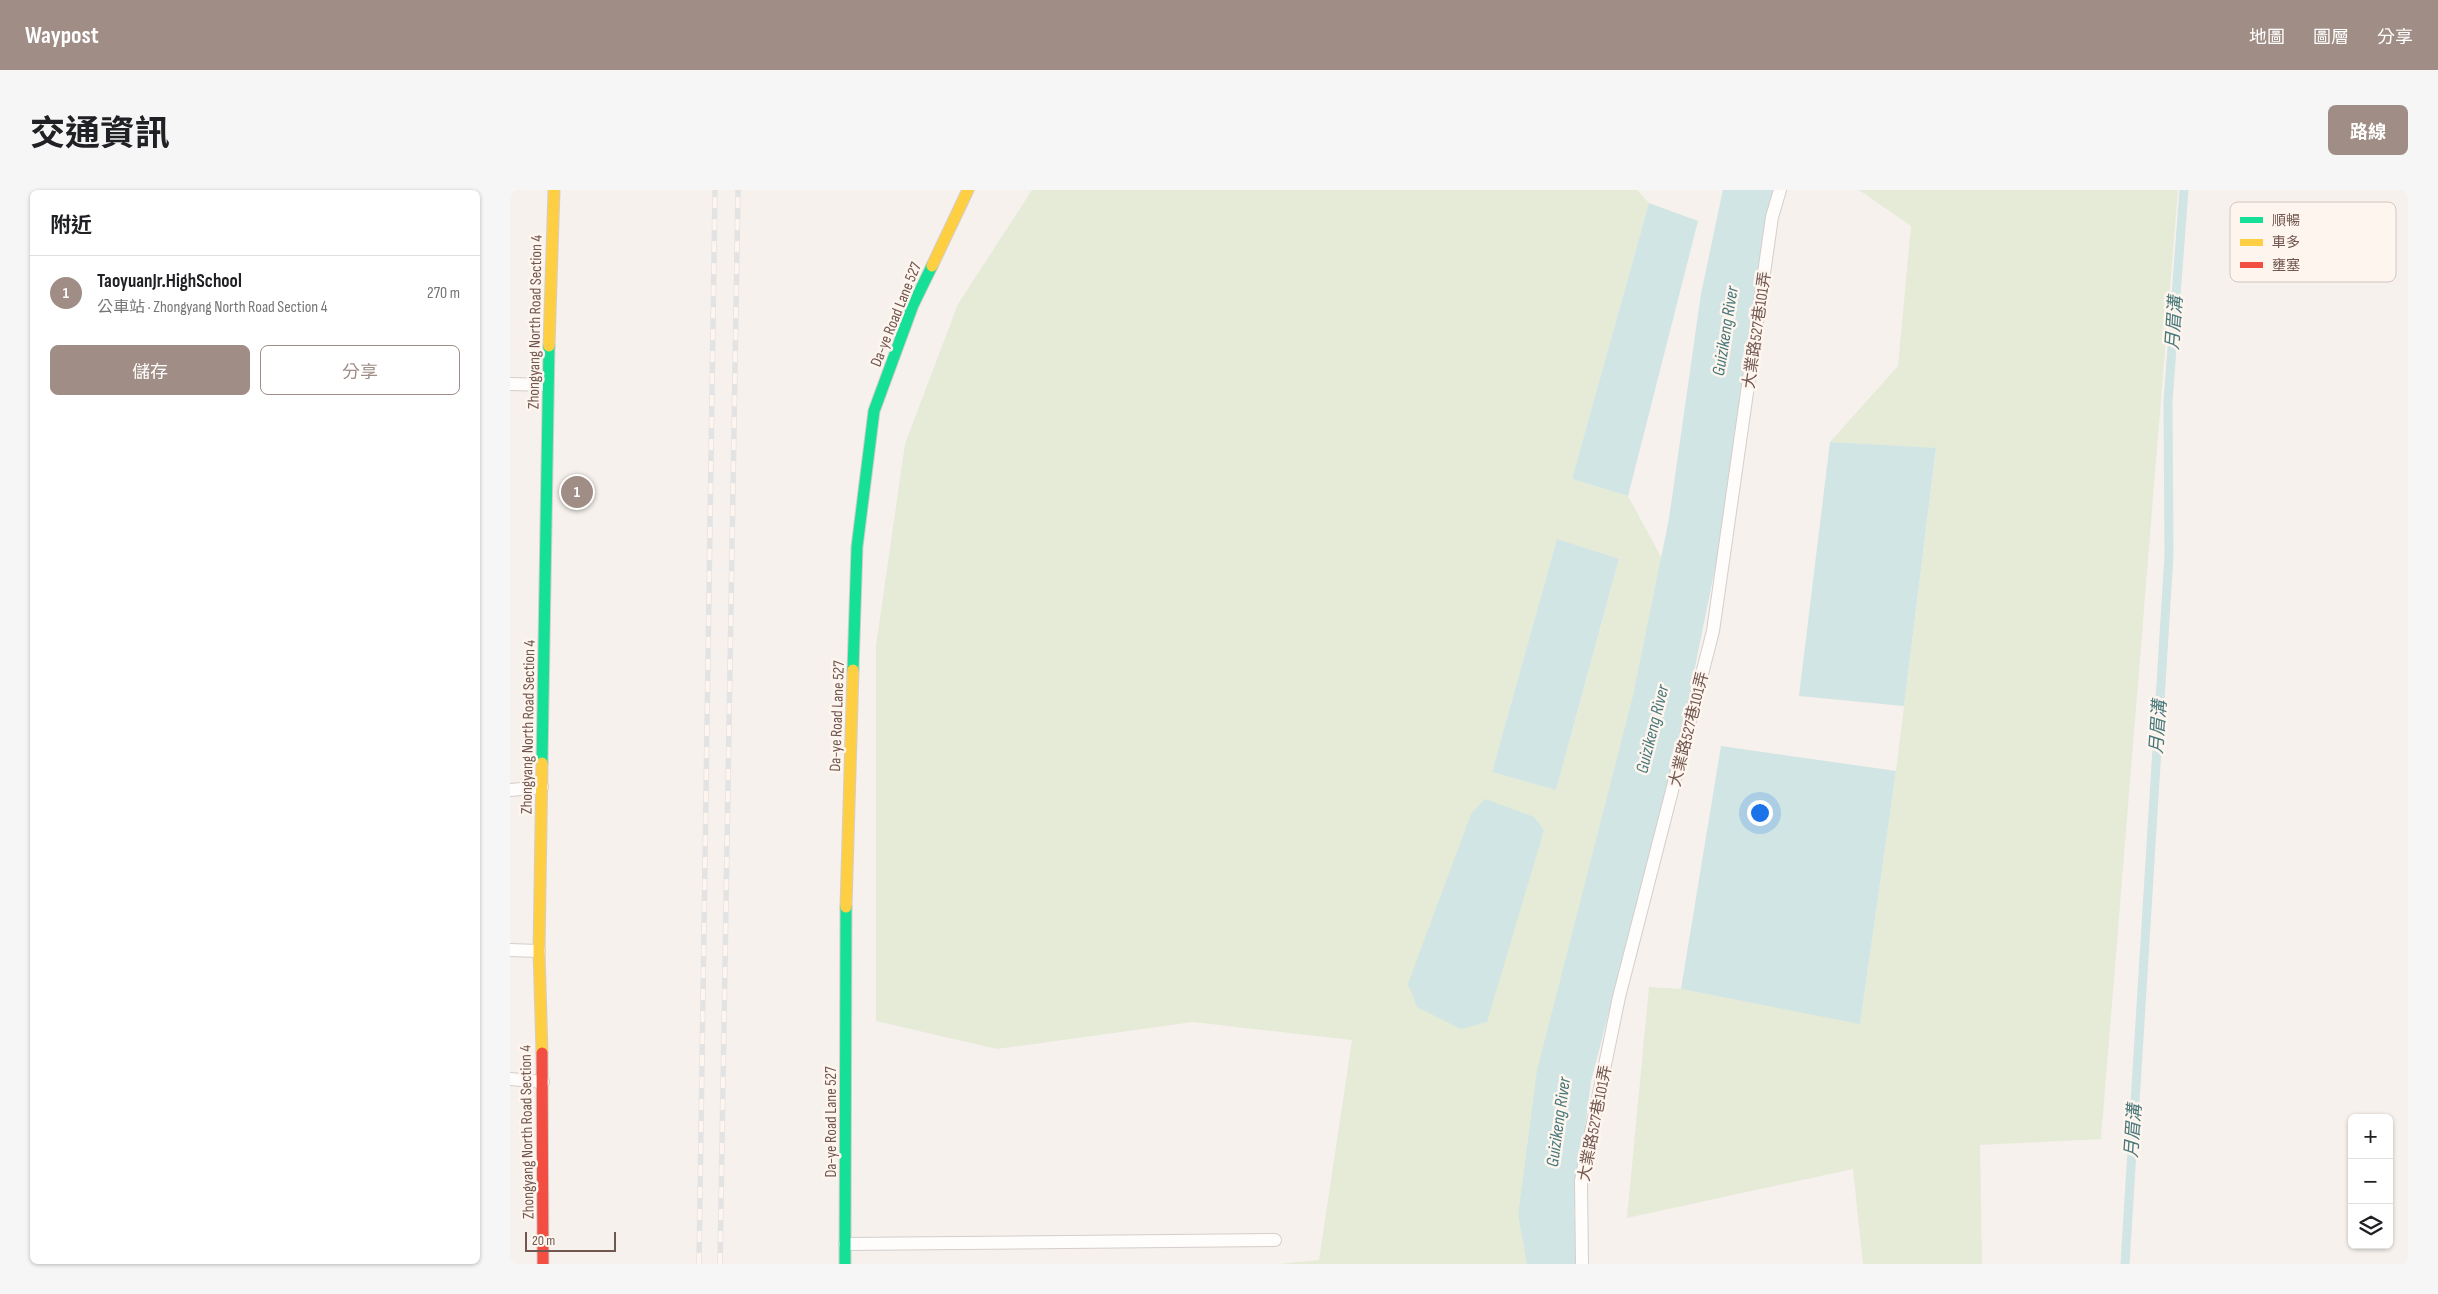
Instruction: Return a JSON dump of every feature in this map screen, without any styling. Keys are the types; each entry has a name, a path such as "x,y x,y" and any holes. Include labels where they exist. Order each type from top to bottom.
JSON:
{"street":[{"name":"Zhongyang North Road Section 4","path":"543,1264 543,1082 539,951 548,385 554,190"},
{"name":"Da-ye Road Lane 527","path":"845,1264 846,908 857,547 874,412 913,305 968,190"}],"lane":[{"name":"大業路527巷101弄","path":"1582,1264 1581,1181 1620,997 1712,631 1772,217 1780,190"},
{"path":"510,384 548,385"},
{"path":"510,790 542,787"},
{"path":"510,950 539,951"},
{"path":"510,1079 543,1082"},
{"path":"845,1244 1275,1240"}],"green space":[{"path":"1032,190 1637,190 1649,203 1572,479 1628,496 1667,568 1525,1200 1532,1264 1280,1264 1319,1260 1352,1040 1193,1022 997,1049 876,1021 876,646 905,444 958,304","holes":["1557,539 1619,560 1556,790 1492,772"]},
{"path":"1859,190 2178,190 2101,1139 1980,1145 1982,1264 1863,1264 1853,1169 1627,1218 1649,987 1681,989 1860,1023 1896,771 1936,449 1830,442 1898,366 1911,226"}],"shaded area":[{"path":"1649,203 1698,221 1628,496 1572,479"},
{"path":"1830,442 1936,448 1904,706 1799,696"},
{"path":"1557,539 1619,559 1556,790 1492,772"},
{"path":"1721,746 1896,771 1860,1024 1681,989"},
{"path":"1485,799 1534,817 1544,830 1487,1022 1461,1029 1417,1007 1408,984 1471,814"}],"waterway":[{"name":"Guizikeng River","path":"1555,1264 1546,1214 1564,1076 1660,701 1696,524 1728,299 1751,190"},
{"name":"月眉溝","path":"2125,1264 2169,555 2168,401 2184,190"}],"railway":[{"path":"699,1264 715,190"},
{"path":"720,1264 738,190"}],"traffic: fast":[{"path":"853,670 857,547 874,411 913,305 932,266"},
{"path":"542,763 549,346"},
{"path":"845,1264 846,907"}],"traffic: slow":[{"path":"549,346 554,190"},
{"path":"932,266 968,190"},
{"path":"846,907 853,670"},
{"path":"542,763 539,951 542,1053"}],"traffic: jam":[{"path":"542,1053 543,1264"}],"place":[{"name":"TaoyuanJr.HighSchool","path":"577,492"}]}
